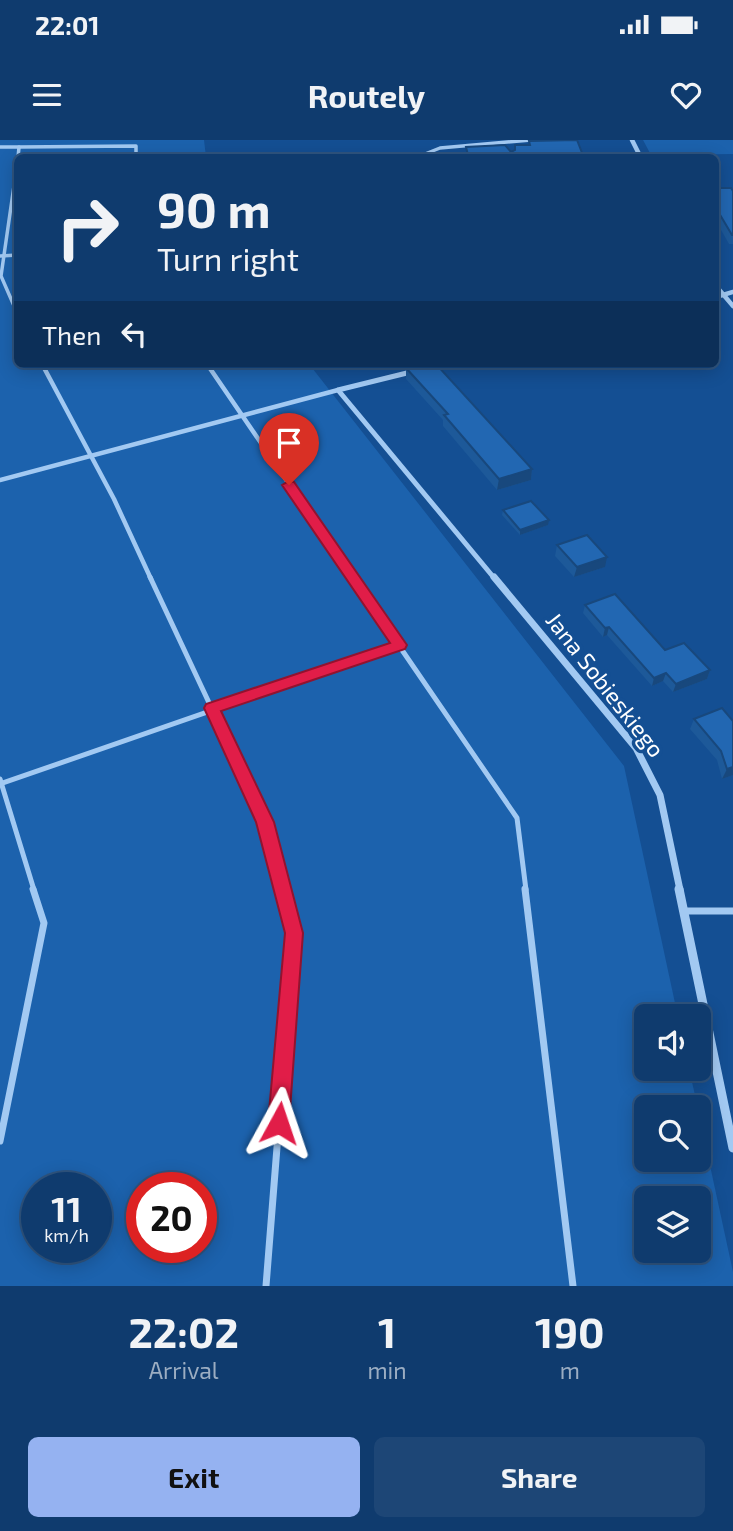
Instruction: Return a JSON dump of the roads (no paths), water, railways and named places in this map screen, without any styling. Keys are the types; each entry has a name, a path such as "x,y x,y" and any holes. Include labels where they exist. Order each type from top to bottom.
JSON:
{"street":[{"path":"719,296 733,292"},
{"path":"719,296 733,306"},
{"path":"338,390 427,368"},
{"name":"Jana Sobieskiego","path":"338,390 636,748 660,795 733,1148"}],"lane":[{"path":"425,154 440,148 531,140"},
{"path":"503,143 507,150"},
{"path":"0,146 136,146 136,154"},
{"path":"18,154 19,147"},
{"path":"440,148 442,154"},
{"path":"14,182 1,276 14,306"},
{"path":"45,368 114,499 265,822 294,933 266,1286"},
{"path":"209,368 517,818 573,1286"},
{"path":"0,480 338,390"},
{"path":"0,1141 44,923 1,782 400,645"},
{"path":"684,911 733,911"}]}
